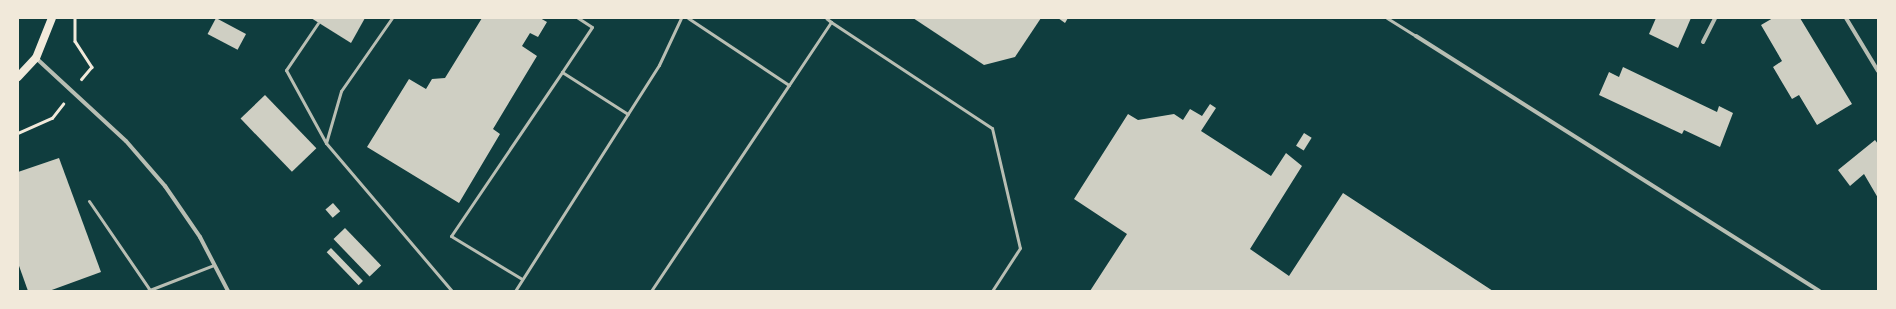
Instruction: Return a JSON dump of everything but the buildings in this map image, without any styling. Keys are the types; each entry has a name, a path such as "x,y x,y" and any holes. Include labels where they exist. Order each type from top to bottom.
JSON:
{"main road":[{"path":"18,77 36,58 52,18"}],"street":[{"path":"1703,42 1715,18"},
{"path":"1846,18 1878,71"},
{"path":"1416,36 1819,291"},
{"path":"36,58 126,141 165,186 214,265 228,291"}],"lane":[{"path":"326,143 341,91 392,18"},
{"path":"522,280 451,236 592,26 578,18"},
{"path":"515,291 659,66 681,18"},
{"path":"688,18 789,85"},
{"path":"826,18 992,128 1020,248 992,291"},
{"path":"1387,18 1416,36"},
{"path":"652,291 831,22"},
{"path":"318,23 286,70 326,143 452,291"},
{"path":"562,72 628,114"},
{"path":"89,201 149,290 214,265"}]}
